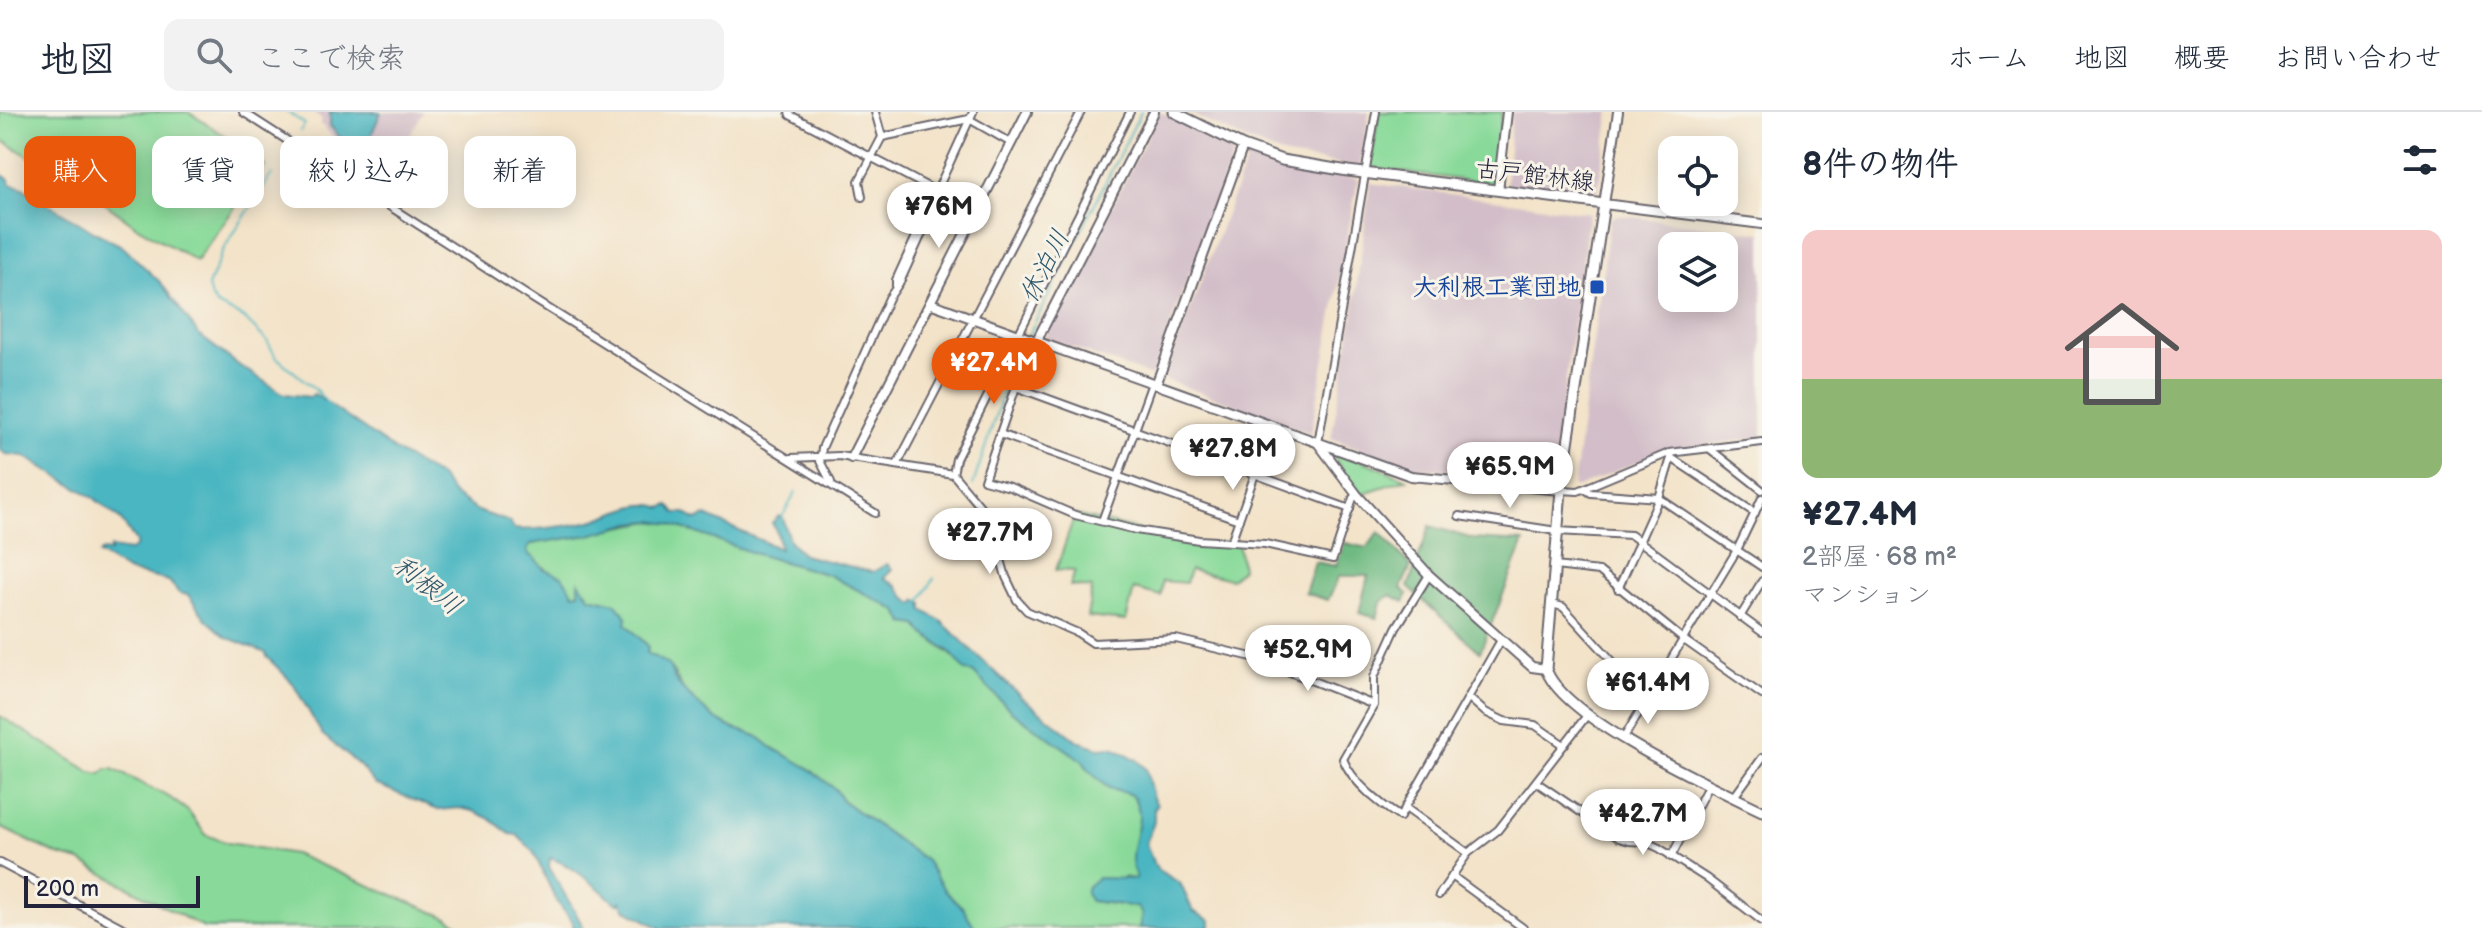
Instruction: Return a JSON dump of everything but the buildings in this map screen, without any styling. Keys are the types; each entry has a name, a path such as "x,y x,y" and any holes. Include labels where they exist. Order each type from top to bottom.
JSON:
{"main road":[{"name":"古戸館林線","path":"1174,112 1243,146 1282,160 1365,174 1604,204 1561,490 1546,669"},
{"path":"1546,669 1555,686 1623,739 1762,811"}],"street":[{"path":"243,112 875,513"},
{"path":"789,112 976,212"},
{"path":"862,197 859,181 882,137 875,112"},
{"path":"851,458 1027,112"},
{"path":"897,465 1081,112"},
{"path":"953,474 956,459 1130,112"},
{"path":"1154,112 1035,341 979,488 1006,577 1017,600 1027,611 1078,633 1093,643 1176,639 1252,657 1374,705"},
{"path":"1376,112 1318,443 1357,495 1429,575 1532,667 1546,669"},
{"path":"1498,190 1507,112"},
{"path":"1618,112 1604,204 1762,224"},
{"path":"833,484 823,469 820,456 971,116"},
{"path":"882,137 971,116 1011,143"},
{"path":"1102,521 1243,146"},
{"path":"930,303 1411,476 1575,492 1670,456 1762,442"},
{"path":"1016,387 1350,509"},
{"path":"1231,542 1272,426"},
{"path":"1000,434 1239,520"},
{"path":"1710,449 1762,490"},
{"path":"1618,589 1659,498 1670,456"},
{"path":"1670,456 1755,513"},
{"path":"790,458 851,458 953,474 966,492 979,488 1010,487 1075,515 1158,534 1265,544 1333,559 1357,495"},
{"path":"1585,489 1591,493 1659,498 1762,567"},
{"path":"1623,739 1737,550 1762,498"},
{"path":"1459,516 1557,531 1631,535 1762,632"},
{"path":"1555,566 1599,571 1684,640 1762,695"},
{"path":"1429,575 1396,628 1374,677 1374,705 1343,759 1362,785 1400,817 1501,640"},
{"path":"1740,617 1762,582"},
{"path":"1552,604 1563,607 1647,699"},
{"path":"1469,698 1485,712 1504,721 1535,725 1564,745"},
{"path":"1439,895 1468,853 1498,830 1588,714"},
{"path":"1734,797 1762,758"},
{"path":"1536,782 1619,838 1646,842 1691,868 1762,921"},
{"path":"1671,857 1709,784"},
{"path":"1407,809 1468,853"},
{"path":"0,863 123,928"},
{"path":"1452,876 1523,928"}],"shaded area":[{"path":"312,112 423,112 410,136 332,136 321,124 322,119"},
{"path":"1160,112 1235,148 1152,376 1045,338"},
{"path":"1187,112 1369,112 1360,167 1287,156"},
{"path":"1512,112 1610,112 1598,190 1593,195 1506,184"},
{"path":"1249,154 1279,165 1358,179 1311,433 1164,379"},
{"path":"1370,183 1589,213 1552,478 1408,467 1331,438 1353,317"},
{"path":"1617,215 1762,233 1762,438 1668,449 1573,487 1610,219"}],"green space":[{"path":"0,112 188,112 225,136 152,136 152,208 234,208 196,261 111,208 136,208 136,136 24,136 24,153 0,139"},
{"path":"1379,112 1502,112 1493,184 1370,168"},
{"path":"1324,445 1407,479 1361,494"},
{"path":"1075,515 1196,544 1238,542 1242,569 1231,579 1190,570 1186,583 1162,581 1161,596 1134,589 1126,621 1087,617 1092,588 1070,586 1075,571 1056,570"},
{"path":"652,521 671,524 753,553 829,575 871,595 898,612 904,621 917,625 973,672 1011,711 1083,761 1106,786 1131,795 1139,811 1133,858 1136,877 1123,877 1091,901 1137,907 1142,914 1139,928 975,928 926,861 842,800 836,790 807,767 757,736 714,718 685,692 669,665 647,653 648,646 626,624 627,617 615,603 590,597 586,591 574,594 564,582 529,556 527,550 531,544"},
{"path":"1430,526 1473,539 1524,542 1480,652 1408,587"},
{"path":"1379,532 1411,566 1401,588 1408,594 1404,602 1391,595 1381,602 1377,618 1359,613 1368,576 1339,576 1328,600 1305,593 1315,562 1336,566 1345,543 1367,548"},
{"path":"0,716 91,772 101,774 113,769 169,797 188,811 206,835 228,843 294,854 448,918 463,928 204,928 80,861 58,855 0,827"}],"water":[{"path":"330,112 381,112 371,136 339,136 330,126"},
{"name":"利根川","path":"0,174 9,179 10,184 24,189 24,208 55,208 122,246 161,283 199,335 240,366 284,394 310,397 314,394 397,452 440,477 454,495 478,511 510,522 514,529 567,526 637,506 662,508 669,505 676,513 686,513 695,520 706,516 780,549 772,523 779,516 783,518 789,540 803,555 873,572 887,564 892,569 884,578 898,586 911,603 917,600 923,604 923,610 941,621 1021,697 1078,741 1099,748 1113,747 1136,759 1146,769 1157,805 1146,843 1152,860 1158,870 1180,883 1193,911 1210,920 1210,928 1139,928 1142,914 1137,907 1091,901 1086,888 1098,878 1136,877 1132,856 1139,811 1134,798 1106,786 1083,761 1011,711 973,672 966,671 949,651 917,625 904,623 898,611 829,575 753,553 671,524 652,521 531,544 527,550 544,569 562,576 574,594 579,593 579,582 590,597 615,603 627,617 626,624 648,646 647,653 669,665 685,692 714,718 757,736 807,767 836,790 842,800 926,861 975,928 660,928 625,909 621,901 619,904 612,900 575,870 550,858 549,867 584,928 573,928 573,922 557,902 533,851 517,835 510,834 489,818 473,811 459,808 438,810 375,784 360,766 322,734 292,682 266,653 226,637 206,619 188,595 179,593 169,581 127,571 99,554 102,551 110,552 110,548 130,551 136,546 121,520 94,498 24,456 6,454 0,450"}],"waterway":[{"path":"287,112 305,124 300,131"},
{"name":"休泊川","path":"1028,336 1141,112"},
{"path":"272,174 223,250 208,286 211,298 217,305 244,318 267,341 276,357 316,390 331,408"},
{"name":"休泊川","path":"973,485 1004,390 1025,342"},
{"path":"781,519 796,492"},
{"name":"休泊川","path":"919,604 934,578"}],"place":[{"name":"大利根工業団地","path":"1597,287"}]}
